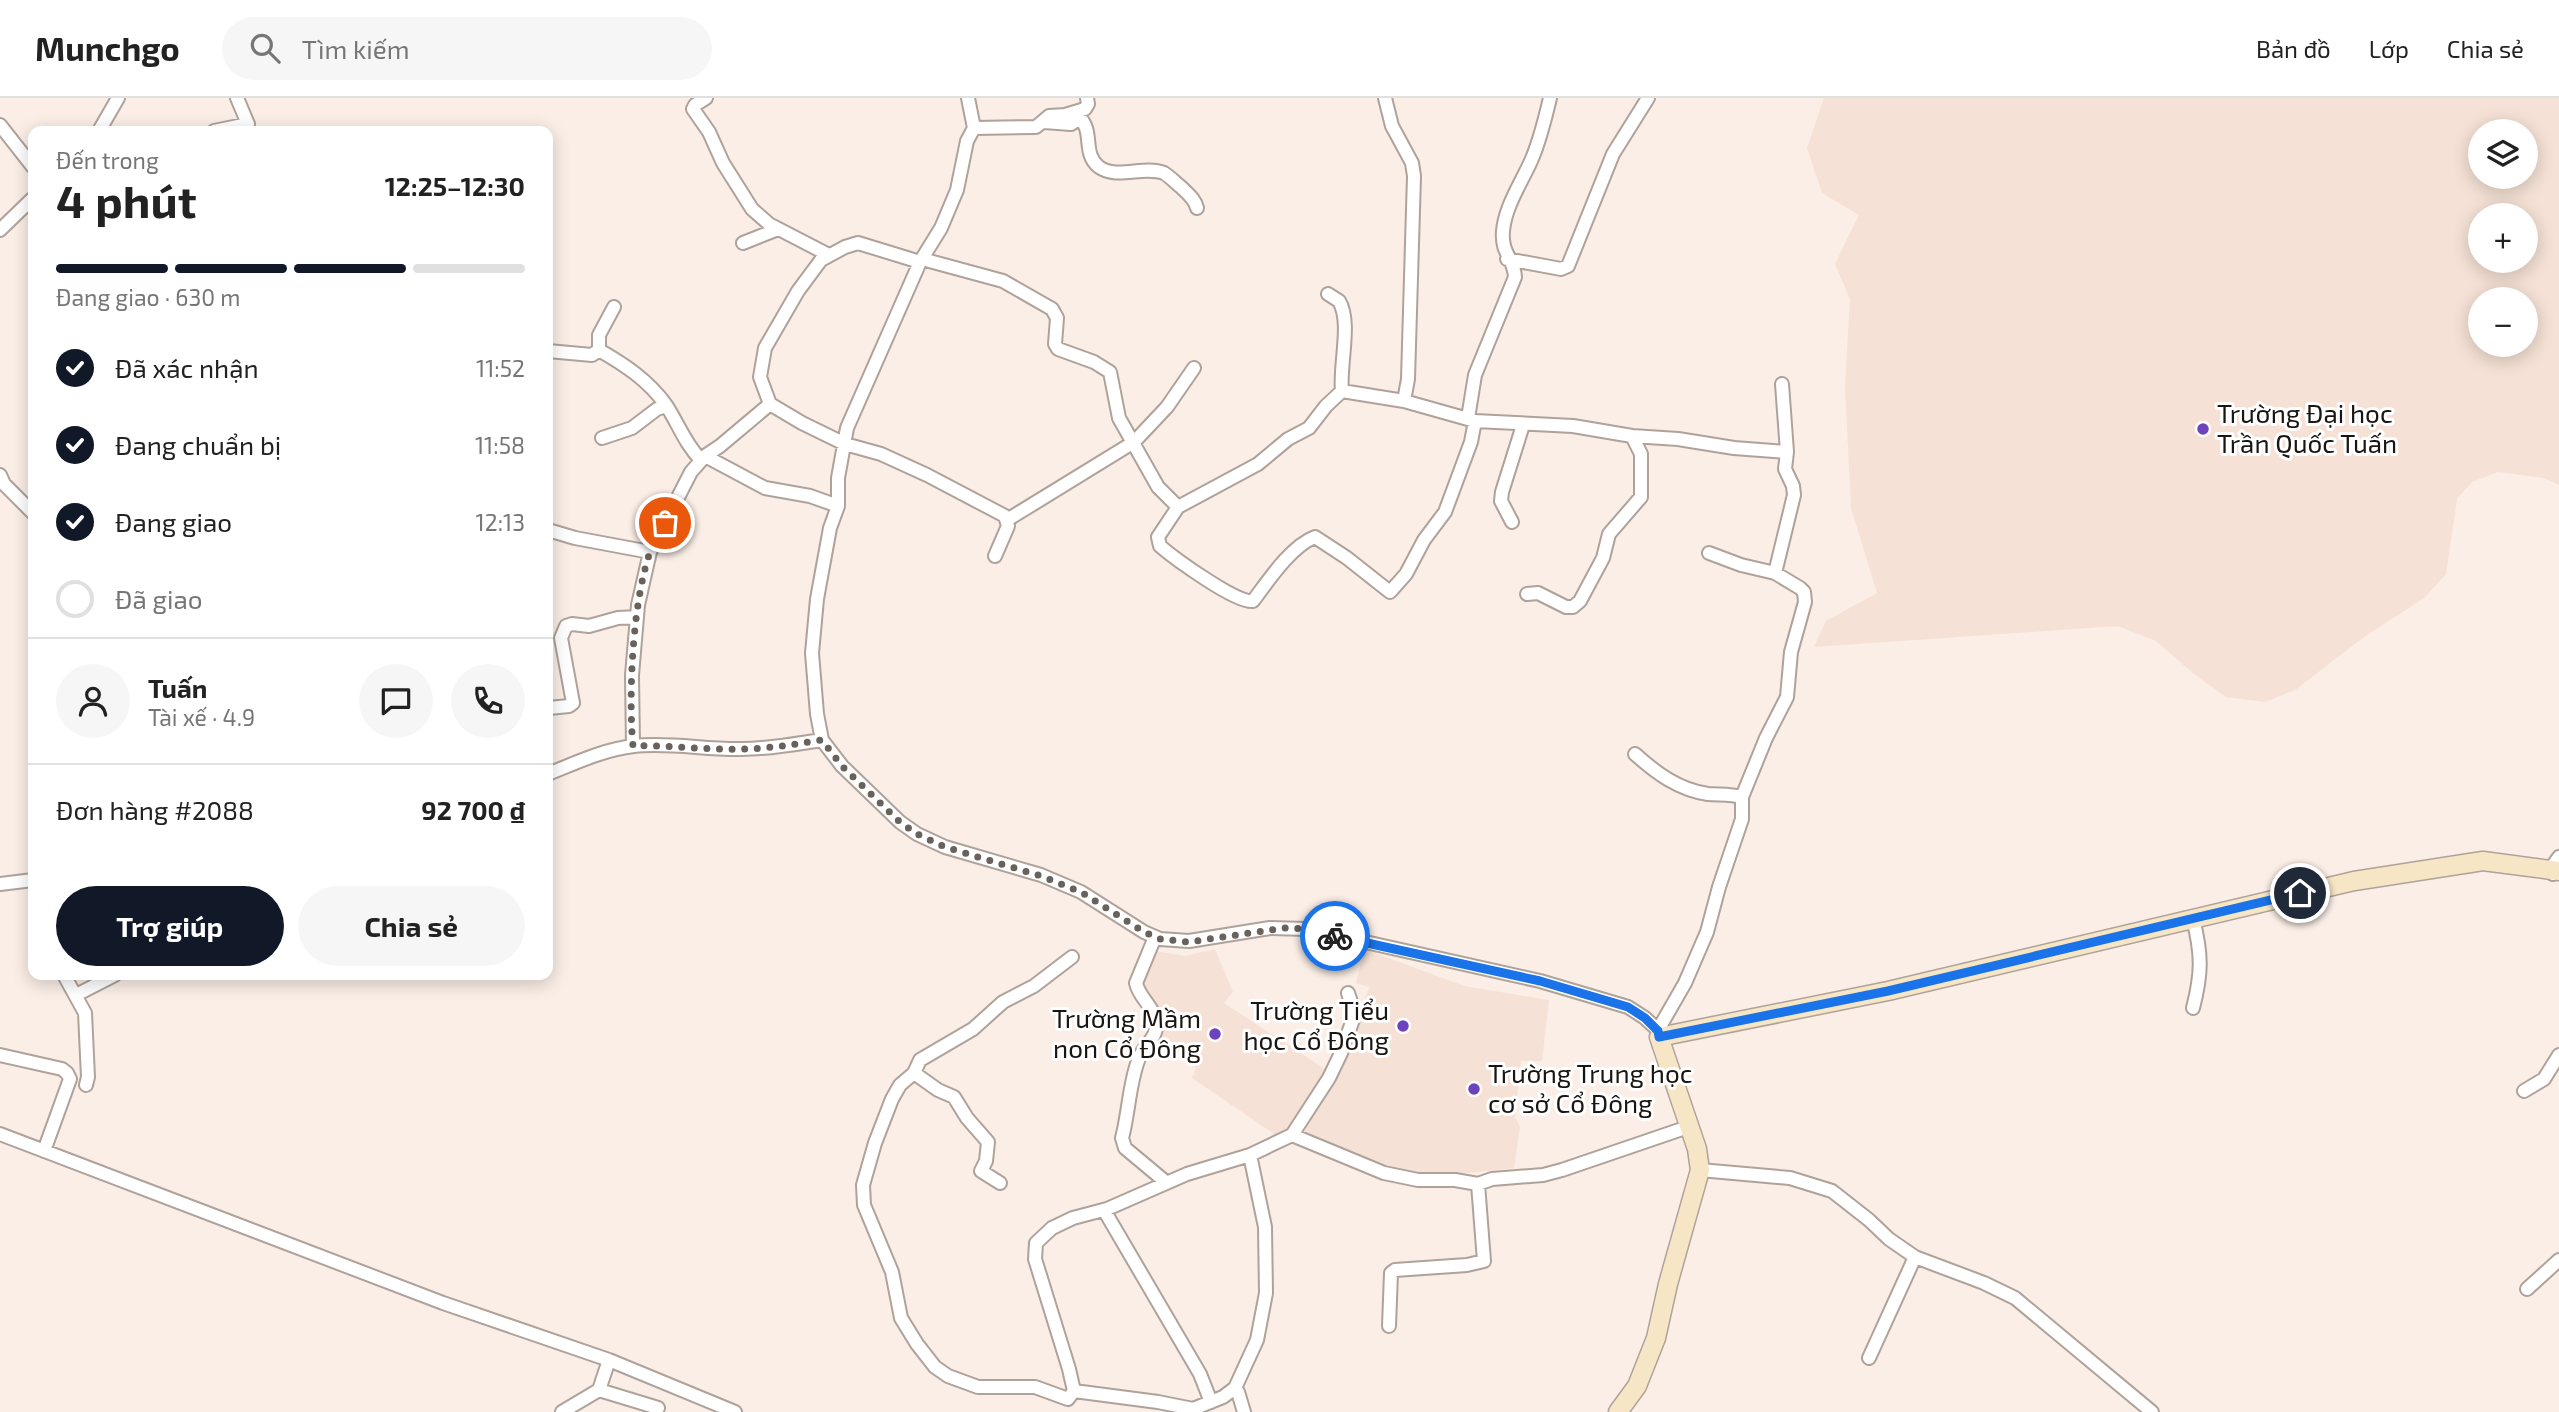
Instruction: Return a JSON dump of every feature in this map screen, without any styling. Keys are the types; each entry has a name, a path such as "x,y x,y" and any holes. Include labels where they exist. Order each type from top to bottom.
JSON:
{"street":[{"path":"102,126 118,98"},
{"path":"237,98 248,124 238,126"},
{"path":"706,98 693,109 752,209 761,219 830,255"},
{"path":"968,98 974,128 967,141 957,190 941,228 921,260 848,428 838,478 838,506 830,528 817,599 812,653 822,740 842,766 900,822 917,834 945,847 1041,876 1081,892 1156,937 1189,942 1270,928 1307,929 1540,981 1628,1007 1645,1018 1658,1034 1697,1149 1700,1170 1656,1338 1637,1386 1618,1412"},
{"path":"974,128 1036,127 1049,116 1065,115 1084,109 1088,104 1087,98"},
{"path":"1385,98 1392,126 1412,163 1414,176 1408,379 1404,401"},
{"path":"1342,391 1309,428 1288,439 1258,464 1178,507 1158,537 1160,546 1216,586 1245,602 1253,601 1283,563 1306,541 1315,537 1390,592 1406,574 1424,540 1445,512 1471,442 1475,375 1515,277 1514,266 1507,259 1503,244 1504,225 1513,197 1535,150 1550,98"},
{"path":"1507,259 1561,270 1568,266 1613,154 1648,98"},
{"path":"1044,122 1071,124 1080,118 1086,124 1088,148 1093,162 1103,170 1163,173 1195,200 1197,208"},
{"path":"0,125 28,161"},
{"path":"0,230 28,203"},
{"path":"743,243 778,229"},
{"path":"995,556 1009,526 1007,520 927,475 881,454 845,444 770,404 760,377 762,355 798,291 819,262 830,255 858,243 1003,281 1052,309 1057,318 1056,346 1063,352 1094,362 1110,372 1118,415 1158,487 1178,507"},
{"path":"1328,294 1339,301 1345,315 1340,374 1342,391"},
{"path":"599,350 599,335 614,307"},
{"path":"599,350 630,368 649,384 666,406 689,446 703,458 765,488 810,496 838,506"},
{"path":"553,351 592,355 599,350"},
{"path":"1007,520 1134,442 1167,407 1194,368"},
{"path":"1775,573 1794,495 1793,486 1785,470 1787,452 1782,384"},
{"path":"1342,391 1404,401 1471,419 1524,425 1573,426 1632,436 1787,452"},
{"path":"633,746 632,676 637,617 650,552 691,472 703,458 770,404"},
{"path":"602,438 632,428 666,406"},
{"path":"1512,523 1502,501 1502,492 1524,425"},
{"path":"1527,594 1538,593 1566,607 1573,607 1580,601 1603,558 1609,534 1641,496 1641,454 1632,436"},
{"path":"0,475 4,484 28,508"},
{"path":"553,531 650,552"},
{"path":"1658,1034 1685,983 1707,932 1742,819 1742,797 1787,697 1791,652 1805,601 1804,592 1800,588 1775,573 1741,565 1709,552"},
{"path":"553,708 573,703 561,639 566,626 589,626 618,618 637,617"},
{"path":"553,772 633,746 668,745 740,750 791,746 822,740"},
{"path":"1635,754 1663,777 1686,788 1706,794 1742,797"},
{"path":"1658,1034 1888,991 2354,881 2483,861 2557,869"},
{"path":"0,884 28,881"},
{"path":"2193,919 2202,961 2193,1008"},
{"path":"1156,937 1136,983 1138,991 1151,1006 1157,1030 1138,1061 1122,1138 1125,1148 1167,1183"},
{"path":"1072,957 1034,986 1003,1002 973,1029 920,1060 914,1073 900,1085 892,1099 874,1143 863,1185 864,1205 892,1272 904,1324 926,1356 948,1376 978,1387 1035,1387 1066,1399 1074,1391"},
{"path":"67,980 85,1013 88,1069 86,1085"},
{"path":"76,995 105,980"},
{"path":"1074,1391 1035,1259 1036,1243 1052,1228 1073,1219 1104,1210 1187,1174 1250,1155 1292,1135 1341,1053 1354,1014 1348,993"},
{"path":"0,1055 62,1069 68,1073 70,1079 44,1151"},
{"path":"2524,1091 2543,1079 2559,1055"},
{"path":"914,1073 938,1090 954,1097 967,1118 988,1142 986,1161 981,1171 1000,1183"},
{"path":"1292,1135 1384,1173 1418,1180 1455,1180 1478,1184 1492,1179 1544,1175 1688,1127"},
{"path":"0,1134 443,1303 609,1360 735,1412"},
{"path":"1074,1391 1193,1409 1223,1397 1235,1388 1252,1357 1266,1293 1265,1227 1250,1155"},
{"path":"1700,1170 1790,1178 1819,1186 1845,1200 1889,1239 1915,1257 1984,1283 2015,1298 2152,1412"},
{"path":"1389,1326 1391,1273 1395,1270 1467,1265 1485,1261 1478,1184"},
{"path":"1104,1210 1200,1374 1212,1402"},
{"path":"1869,1358 1915,1257"},
{"path":"2527,1289 2559,1260"},
{"path":"562,1412 599,1390 609,1360"},
{"path":"1235,1388 1244,1412"},
{"path":"599,1390 658,1408"}],"shaded area":[{"name":"Trường Đại học Trần Quốc Tuấn","path":"1824,98 2559,98 2559,485 2544,478 2498,472 2472,482 2457,499 2446,574 2424,598 2364,637 2295,690 2265,702 2226,697 2156,641 2118,626 1814,647 1826,621 1877,593 1851,508 1845,386 1850,299 1835,264 1859,215 1822,193 1807,148"},
{"name":"Trường Mầm non Cổ Đông","path":"1215,949 1233,992 1224,1003 1328,1071 1291,1129 1280,1138 1192,1078 1196,1068 1157,1046 1161,1021 1157,1007 1140,988 1154,951 1186,956"},
{"path":"1364,949 1464,986 1549,1000 1542,1061 1521,1061 1515,1117 1520,1127 1514,1168 1440,1176 1403,1171 1303,1134 1342,1066 1369,987 1356,983"}],"way so far":[{"path":"665,523 650,552 638,605 632,676 633,746 668,745 740,750 791,746 822,740 842,766 900,822 917,834 945,847 1041,876 1081,892 1144,932 1160,939 1189,942 1270,928 1307,929 1335,936"}],"place":[{"name":"Trường Đại học Trần Quốc Tuấn","path":"2203,429"},
{"name":"Trường Tiểu học Cổ Đông","path":"1403,1026"},
{"name":"Trường Mầm non Cổ Đông","path":"1215,1034"},
{"name":"Trường Trung học cơ sở Cổ Đông","path":"1474,1089"}],"route":[{"path":"1335,936 1540,981 1628,1007 1645,1018 1658,1031 1659,1037 1888,991 2300,893"}]}
